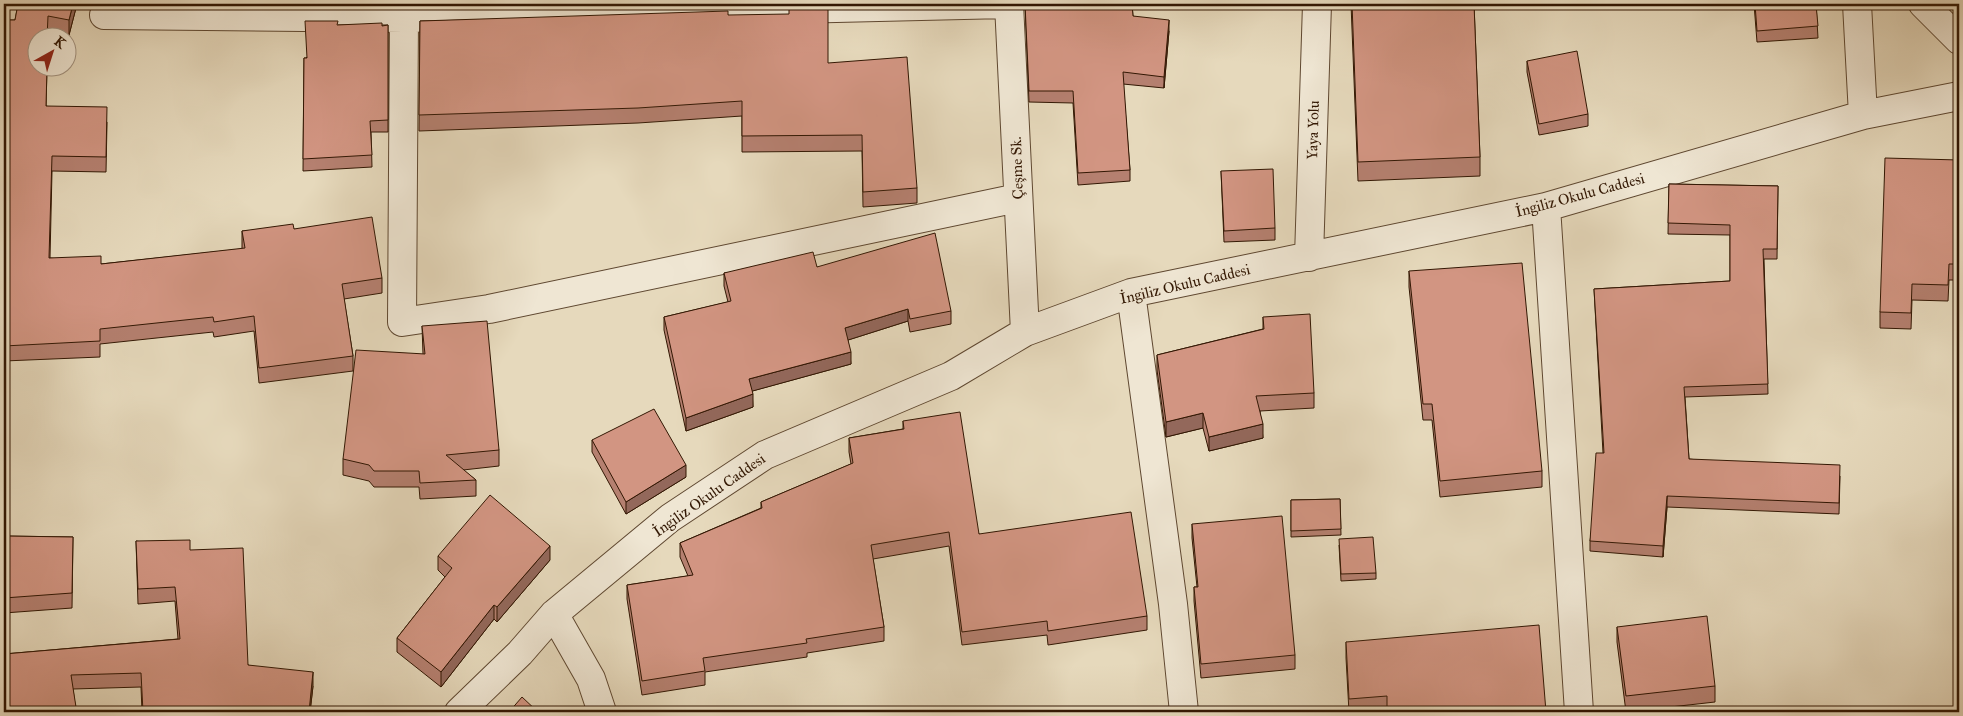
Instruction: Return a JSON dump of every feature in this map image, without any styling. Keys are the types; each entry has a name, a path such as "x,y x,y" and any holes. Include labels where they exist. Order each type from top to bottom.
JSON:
{"street":[{"path":"104,15 404,18 1007,4"},
{"name":"Çeşme Sk.","path":"1007,4 1026,332"},
{"name":"Yaya Yolu","path":"1309,257 1316,4"},
{"path":"1857,4 1863,115"},
{"path":"1923,4 1959,40"},
{"path":"404,18 402,322 489,309 1018,198"},
{"name":"İngiliz Okulu Caddesi","path":"459,712 520,653 554,614 670,518 765,455 951,376 1026,332 1131,293 1546,207 1863,115 1959,96"},
{"path":"1546,207 1579,712"},
{"path":"1131,293 1173,604 1184,712"},
{"path":"554,614 591,679 602,712"}],"building":[{"path":"18,4 73,4 69,20 48,16 47,28 28,28 28,78 47,78 46,106 107,107 106,157 52,156 49,258 101,256 101,264 245,248 242,231 293,224 294,229 372,217 382,278 342,284 353,356 259,368 254,316 214,322 213,317 100,329 100,341 4,346 4,20 15,20"},
{"path":"1025,4 1132,4 1133,16 1169,20 1164,77 1123,72 1130,170 1078,173 1073,91 1029,91"},
{"path":"1352,4 1474,4 1480,157 1358,162"},
{"path":"1755,4 1816,4 1818,26 1757,31"},
{"path":"828,8 828,63 907,57 917,188 863,192 862,135 742,136 742,101 638,108 419,115 420,21 728,11 728,15 789,14 789,9"},
{"path":"305,21 338,21 337,25 382,23 382,26 388,25 388,120 370,121 372,155 303,159 304,58 307,58"},
{"path":"1577,51 1588,114 1539,124 1527,61"},
{"path":"1885,158 1959,160 1959,264 1949,264 1948,285 1912,284 1911,313 1880,312"},
{"path":"1273,169 1275,228 1224,231 1221,171"},
{"path":"1669,184 1778,186 1777,249 1763,249 1768,384 1684,387 1689,459 1840,465 1839,503 1667,496 1663,546 1590,541 1596,453 1604,453 1594,289 1730,281 1730,225 1668,223"},
{"path":"935,233 951,311 910,319 908,309 845,328 851,352 749,379 753,394 686,418 664,317 731,301 724,273 813,252 817,267"},
{"path":"1522,263 1542,471 1440,481 1432,404 1423,404 1409,271"},
{"path":"1310,314 1314,393 1256,396 1263,424 1209,437 1203,413 1166,422 1157,355 1264,329 1263,317"},
{"path":"487,321 499,450 446,455 476,480 420,483 419,471 374,471 369,465 343,459 356,350 425,354 422,326"},
{"path":"654,409 686,465 626,502 592,440"},
{"path":"960,412 979,534 1131,512 1147,616 1048,631 1047,621 962,632 949,532 871,545 884,627 806,639 807,643 703,658 705,671 642,681 627,585 693,575 680,543 762,508 761,502 853,463 849,438 904,429 903,421"},
{"path":"490,495 550,546 497,607 494,605 441,672 397,638 452,568 438,556"},
{"path":"1340,499 1341,529 1291,531 1291,500"},
{"path":"1282,516 1295,655 1201,664 1194,587 1198,587 1192,524"},
{"path":"4,519 5,536 73,537 72,593 4,598"},
{"path":"1373,537 1376,573 1341,574 1339,539"},
{"path":"190,540 190,550 243,548 248,665 313,672 309,712 143,712 141,673 71,675 76,707 4,712 4,654 180,639 175,587 138,589 136,541"},
{"path":"1707,616 1715,686 1626,696 1617,627"},
{"path":"1539,625 1546,712 1387,712 1387,696 1349,699 1346,642"},
{"path":"522,697 538,712 509,712"}]}
